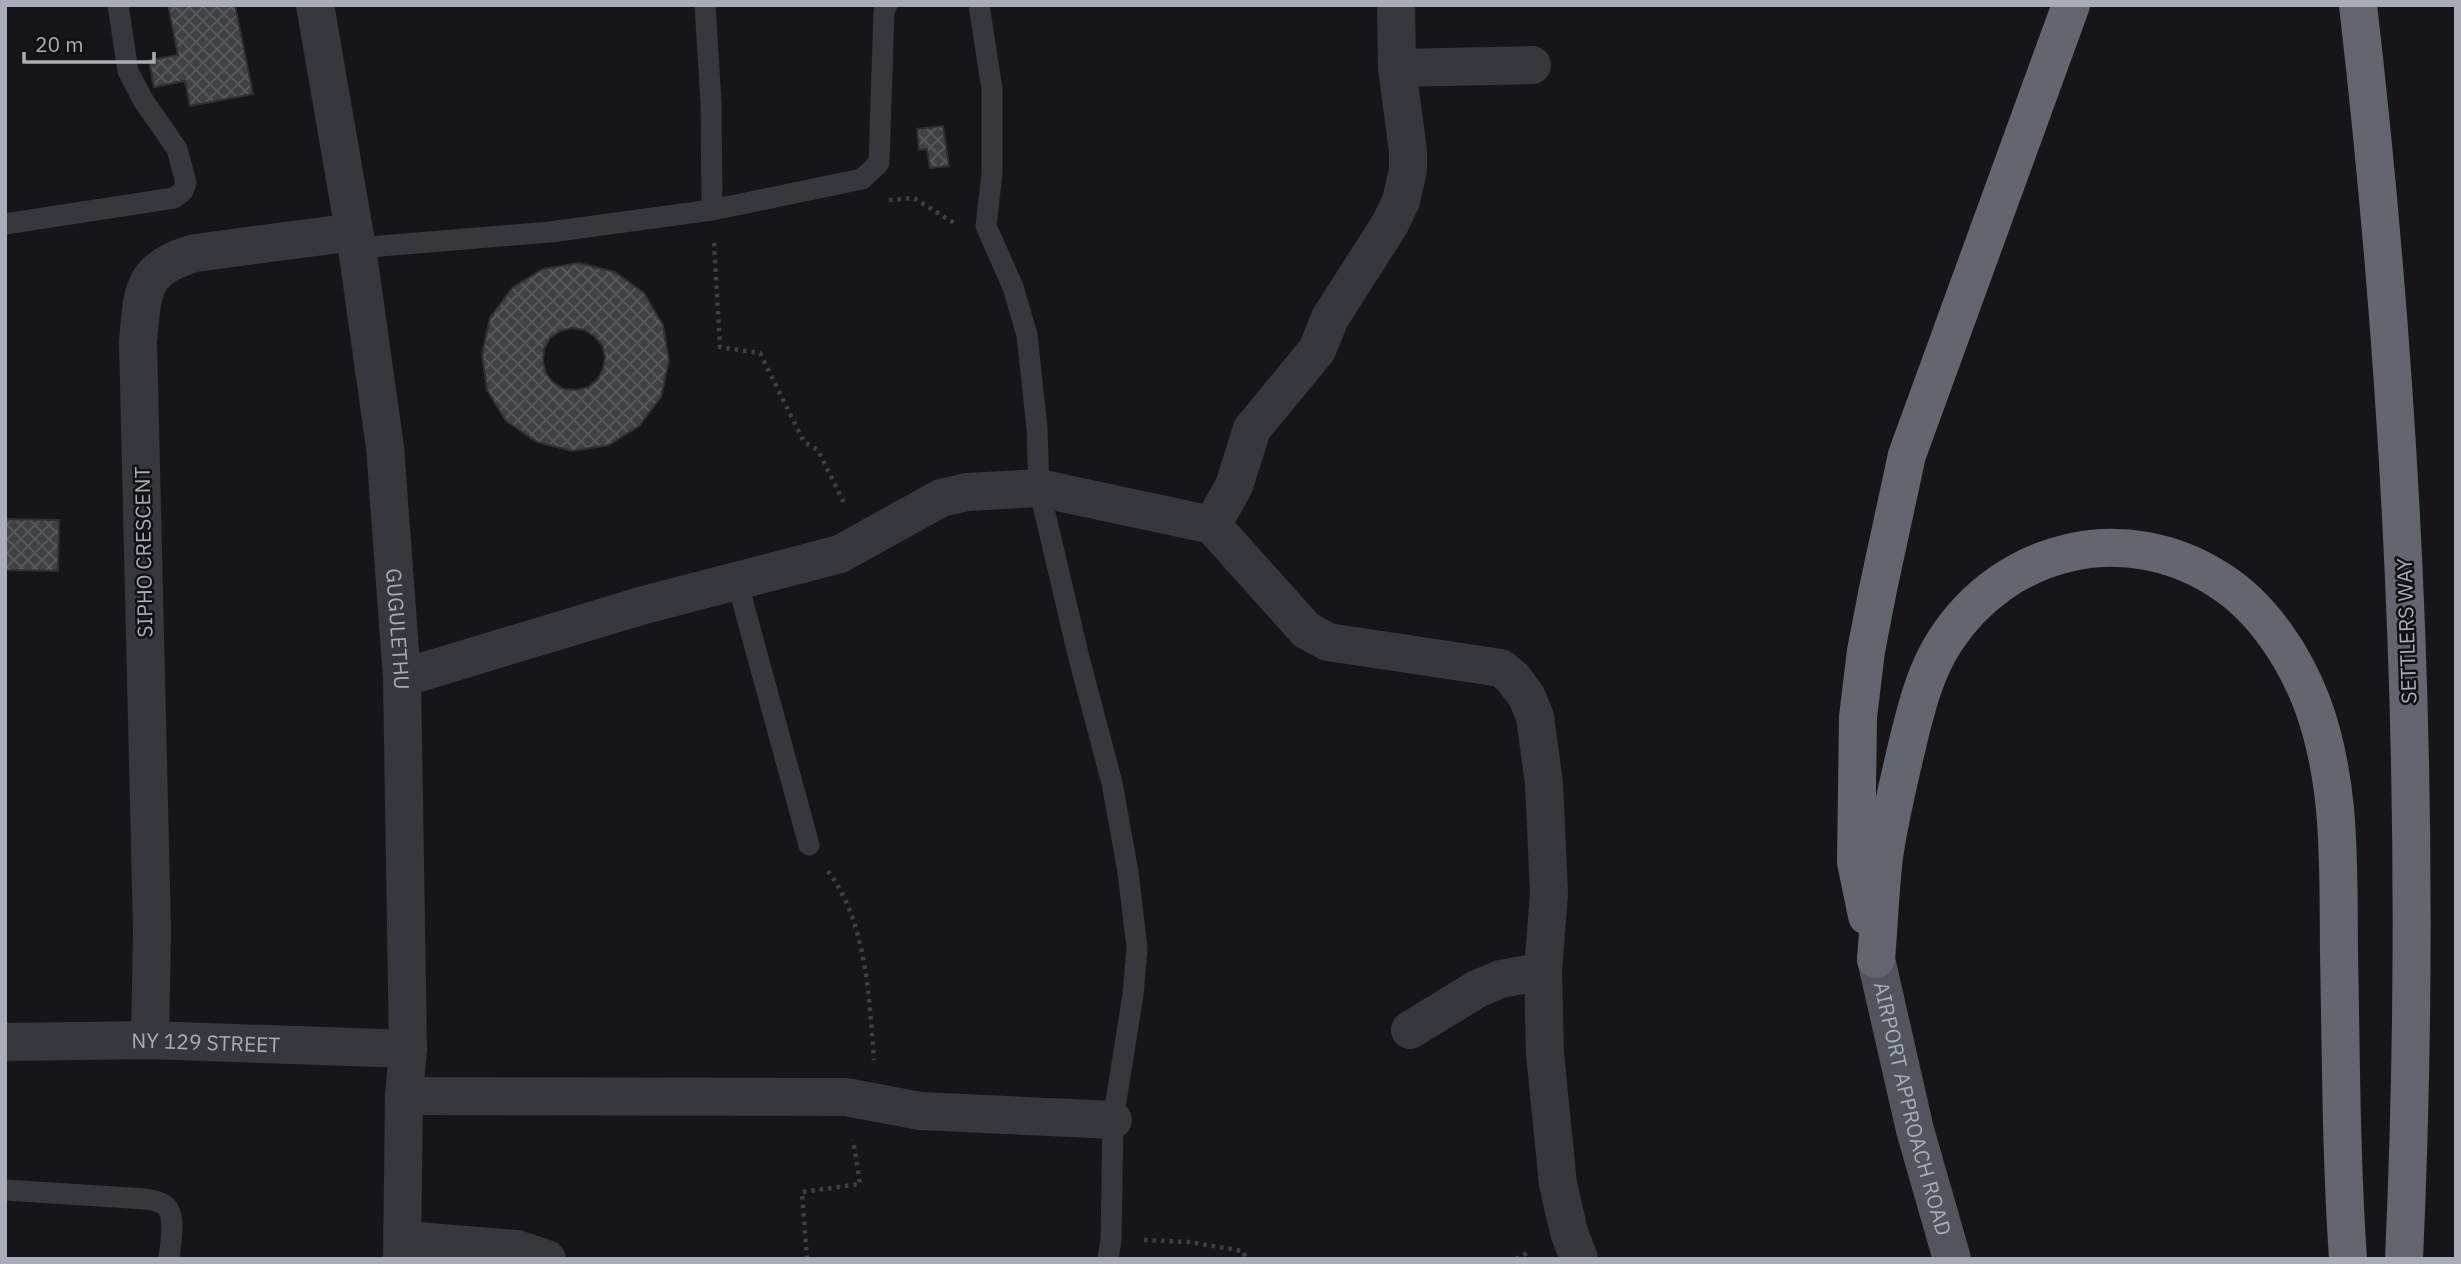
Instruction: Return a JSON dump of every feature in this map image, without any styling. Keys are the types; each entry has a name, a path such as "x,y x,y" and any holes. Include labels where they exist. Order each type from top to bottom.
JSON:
{"highway":[{"path":"1876,959 1856,862 1858,718 1866,651 1889,535 1907,455 2071,5"},
{"name":"SETTLERS WAY","path":"2358,5 2386,285 2407,643 2412,963 2404,1259"},
{"path":"1876,959 1884,855 1915,712 1931,667 1943,644 1971,608 2005,579 2028,566 2050,557 2097,548 2126,547 2148,550 2170,557 2219,580 2271,626 2285,648 2311,700 2327,754 2337,823 2343,1184 2348,1259"}],"main road":[{"name":"AIRPORT APPROACH ROAD","path":"1876,959 1915,1130 1952,1259"}],"street":[{"name":"GUGULETHU","path":"315,5 356,240 385,447 402,678 408,1049 404,1096 403,1249"},
{"path":"1212,525 1234,486 1252,429 1317,350 1331,318 1390,224 1401,201 1408,170 1408,151 1397,68 1396,5"},
{"path":"1397,68 1532,65"},
{"name":"SIPHO CRESCENT","path":"150,1040 152,930 138,341 143,293 149,280 160,268 174,259 195,253 356,240"},
{"path":"402,678 631,609 840,554 941,498 967,492 1039,488 1212,525 1306,630 1328,642 1502,668 1527,697 1535,717 1544,783 1549,893 1543,971 1545,1054 1558,1184 1569,1232 1579,1259"},
{"path":"1410,1030 1477,989 1501,979 1543,971"},
{"name":"NY 129 STREET","path":"5,1042 150,1040 408,1049"},
{"path":"404,1096 861,1099 920,1111 1113,1119"},
{"path":"403,1249 517,1248 547,1259"}],"lane":[{"path":"5,224 174,198 183,191 186,183 175,144 143,100 128,71 118,5"},
{"path":"705,5 711,102 712,210"},
{"path":"356,240 550,232 712,210 862,179 880,160 884,11 887,5"},
{"path":"979,5 992,89 992,173 986,226 1013,286 1027,335 1037,428 1039,488 1112,783 1128,872 1137,948 1133,995 1113,1119 1110,1249"},
{"path":"737,580 809,845"},
{"path":"5,1190 146,1199 162,1204 169,1209 171,1216 169,1259"}],"path":[{"path":"862,179 885,200 914,198 957,226 986,226"},
{"path":"712,210 720,346 760,353 804,442 818,450 862,541"},
{"path":"807,1259 802,1192 860,1184 867,970 842,890 809,845"},
{"path":"1110,1249 1189,1242 1243,1251 1246,1259"}],"building":[{"path":"168,5 235,5 253,94 190,106 185,81 154,87 149,60 178,55"},
{"path":"943,126 949,166 930,168 927,149 919,150 917,129"},
{"path":"579,263 615,272 644,293 663,325 669,361 661,397 639,426 609,445 572,451 537,442 506,421 487,390 482,354 490,318 512,288 543,269","holes":["572,328 584,330 602,345 605,357 603,369 597,380 588,387 564,389 546,373 544,349 550,338 560,331"]},
{"path":"5,519 59,520 58,571 5,570"}]}
